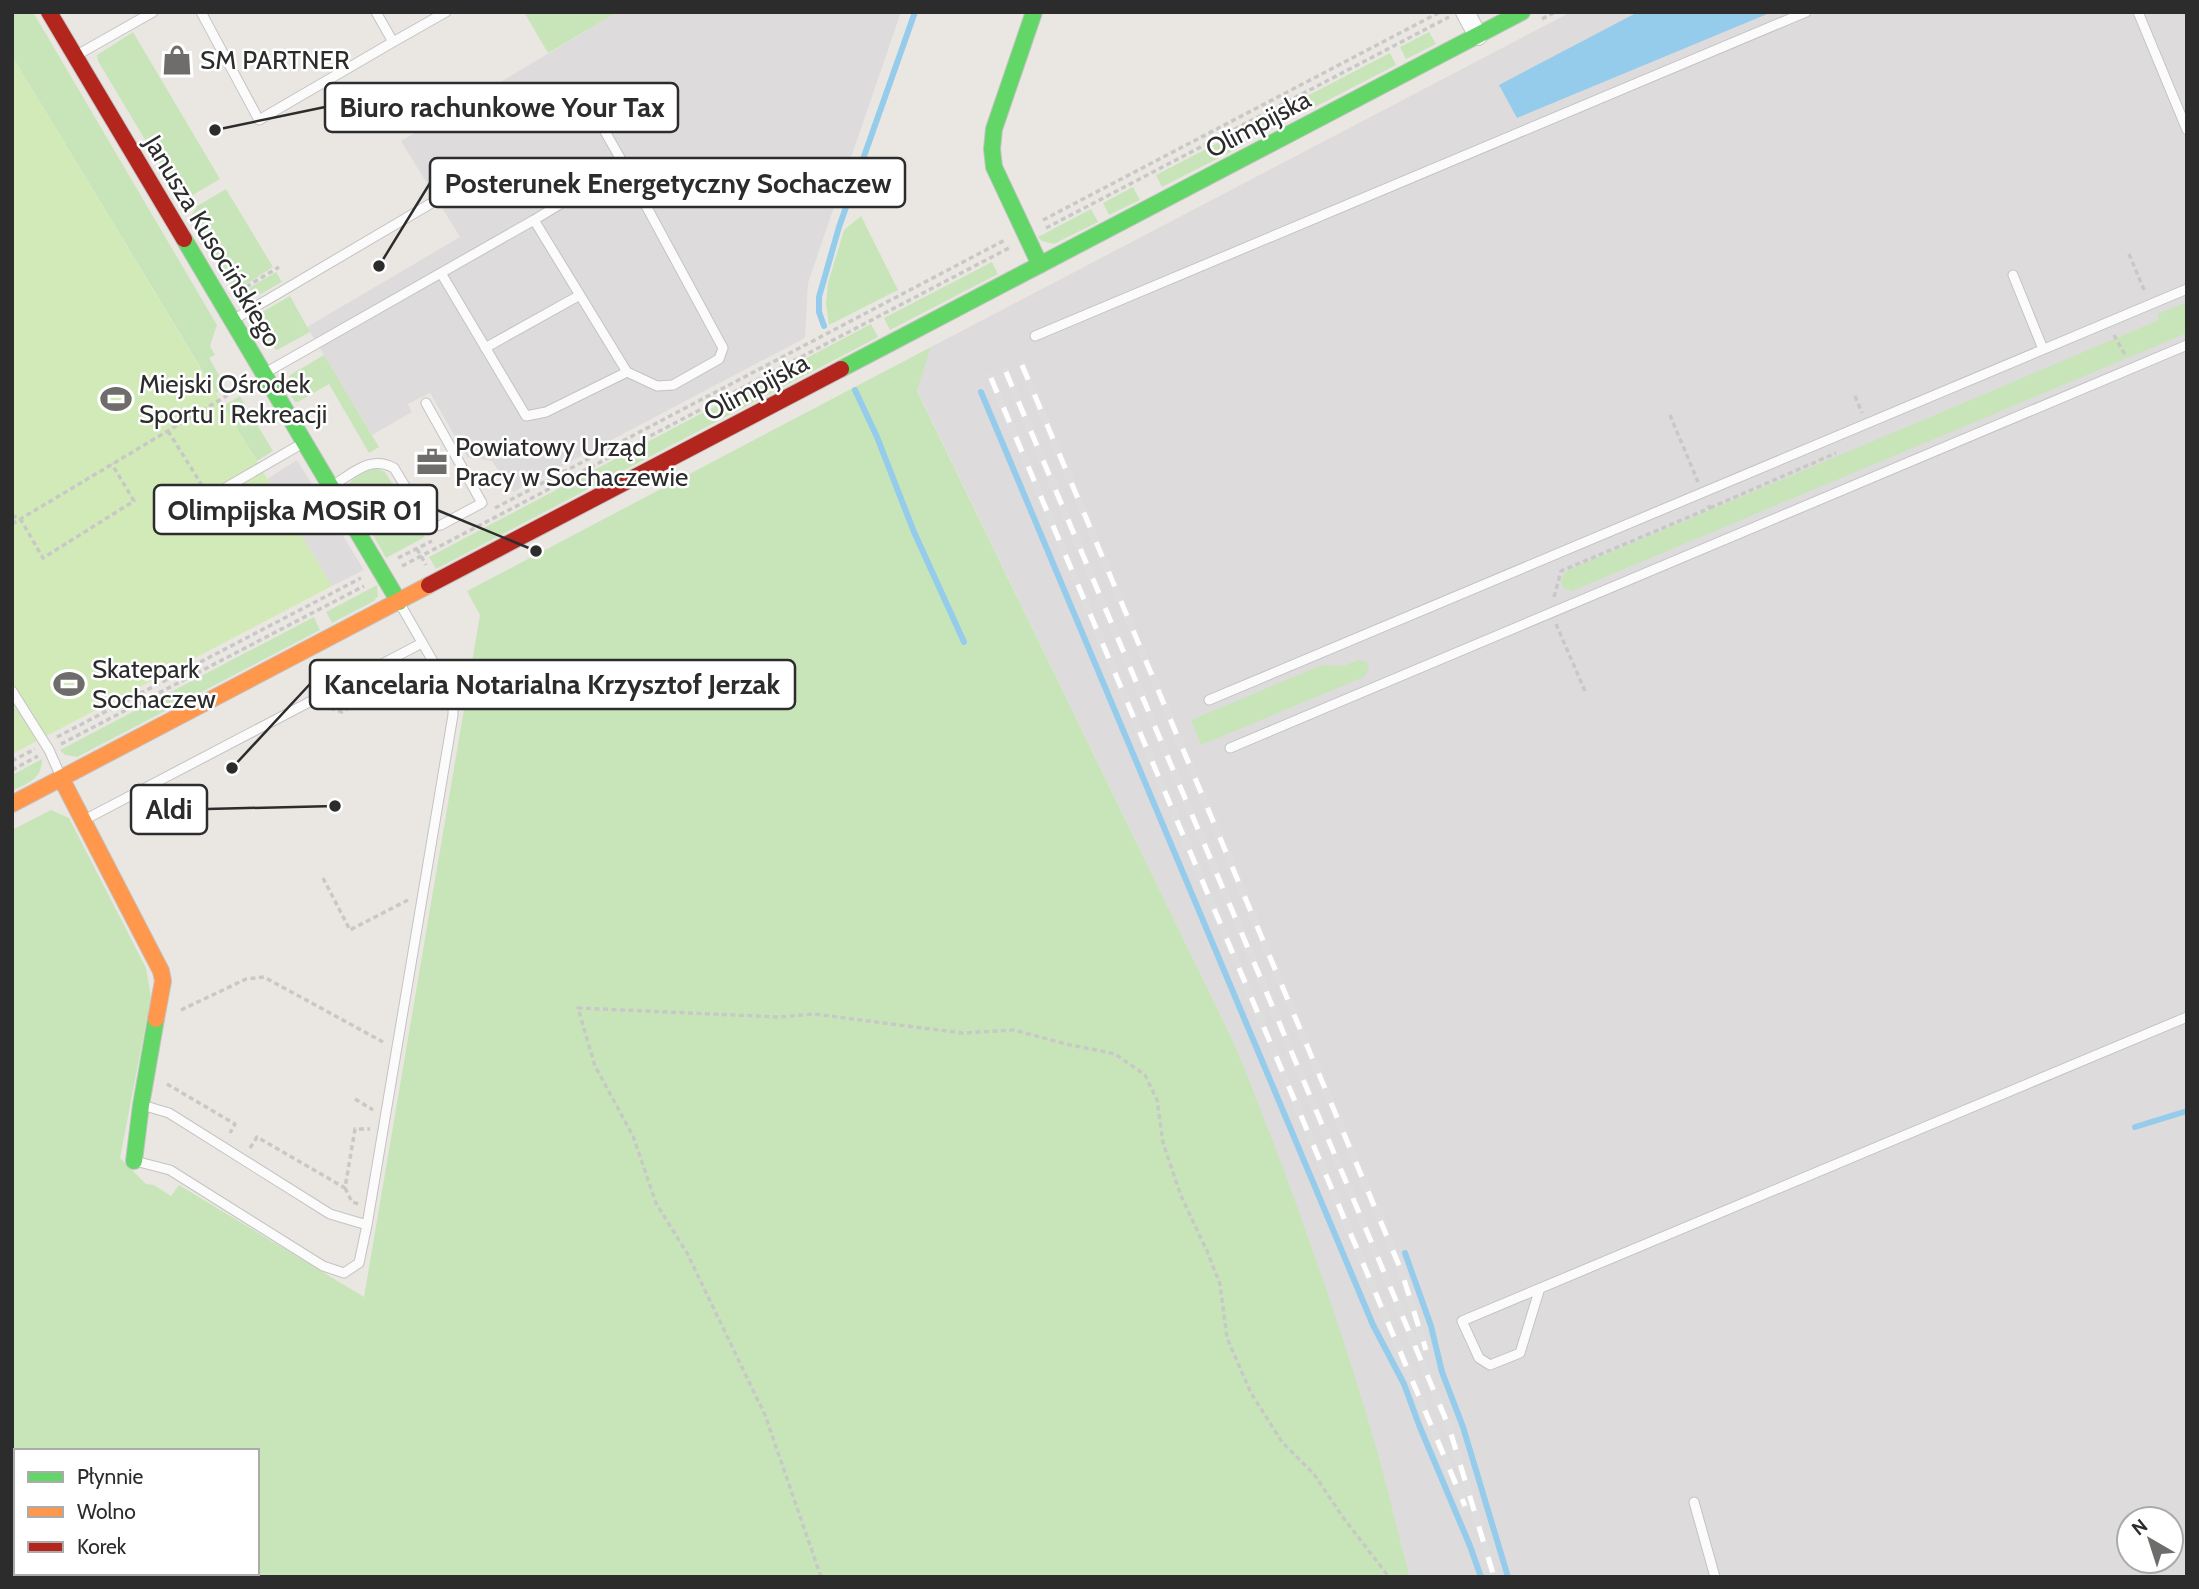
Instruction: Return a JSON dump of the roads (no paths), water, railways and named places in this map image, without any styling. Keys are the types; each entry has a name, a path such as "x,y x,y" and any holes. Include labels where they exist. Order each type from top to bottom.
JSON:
{"street":[{"name":"Janusza Kusocińskiego","path":"49,12 399,602"},
{"path":"1034,12 994,129 992,149 994,167 1040,265"},
{"path":"1465,12 1478,36"},
{"name":"Olimpijska","path":"12,804 1522,12"},
{"path":"61,778 161,971 163,981 134,1161"}],"lane":[{"path":"75,56 153,12"},
{"path":"201,12 259,120 446,12"},
{"path":"376,12 393,42"},
{"path":"1035,336 1806,12"},
{"path":"2138,12 2187,130"},
{"path":"534,220 627,372 657,386 673,385 719,359 723,348 590,105"},
{"path":"264,374 534,220 624,165"},
{"path":"232,321 430,204"},
{"path":"441,273 526,416 545,412 627,372"},
{"path":"2013,275 2043,349"},
{"path":"1209,700 2187,289"},
{"path":"485,348 580,295"},
{"path":"1230,748 2187,345"},
{"path":"331,486 371,463 378,462 394,468 428,524 433,527 482,503 426,403"},
{"path":"227,487 305,442"},
{"path":"134,1161 170,1170 323,1266 344,1273 359,1263 424,891 453,704 450,691 399,602"},
{"path":"83,820 422,643"},
{"path":"12,691 47,747 61,778"},
{"path":"1540,1288 1520,1353 1490,1365 1479,1358 1462,1321 1540,1288 2187,1017"},
{"path":"141,1105 169,1113 330,1213 367,1225"},
{"path":"1694,1502 1715,1577"}],"water":[{"path":"1638,12 1772,12 1517,118 1499,85"}],"waterway":[{"path":"824,326 819,312 819,297 839,227 915,12"},
{"path":"855,390 877,437 914,532 964,642"},
{"path":"981,392 1373,1325 1404,1384 1481,1577"},
{"path":"2135,1127 2187,1111"},
{"path":"1405,1253 1431,1326 1442,1372 1463,1427 1508,1577"}],"railway":[{"path":"1022,365 1401,1270 1426,1350"},
{"path":"1006,372 1449,1427 1494,1577"},
{"path":"991,378 1465,1506"}],"place":[{"name":"SM PARTNER","path":"177,60"},
{"name":"Biuro rachunkowe Your Tax","path":"215,130"},
{"name":"Posterunek Energetyczny Sochaczew","path":"379,266"},
{"name":"Miejski Ośrodek Sportu i Rekreacji","path":"116,399"},
{"name":"Powiatowy Urząd Pracy w Sochaczewie","path":"432,462"},
{"name":"Olimpijska MOSiR 01","path":"536,551"},
{"name":"Skatepark Sochaczew","path":"69,684"},
{"name":"Kancelaria Notarialna Krzysztof Jerzak","path":"232,768"},
{"name":"Aldi","path":"335,806"}]}
